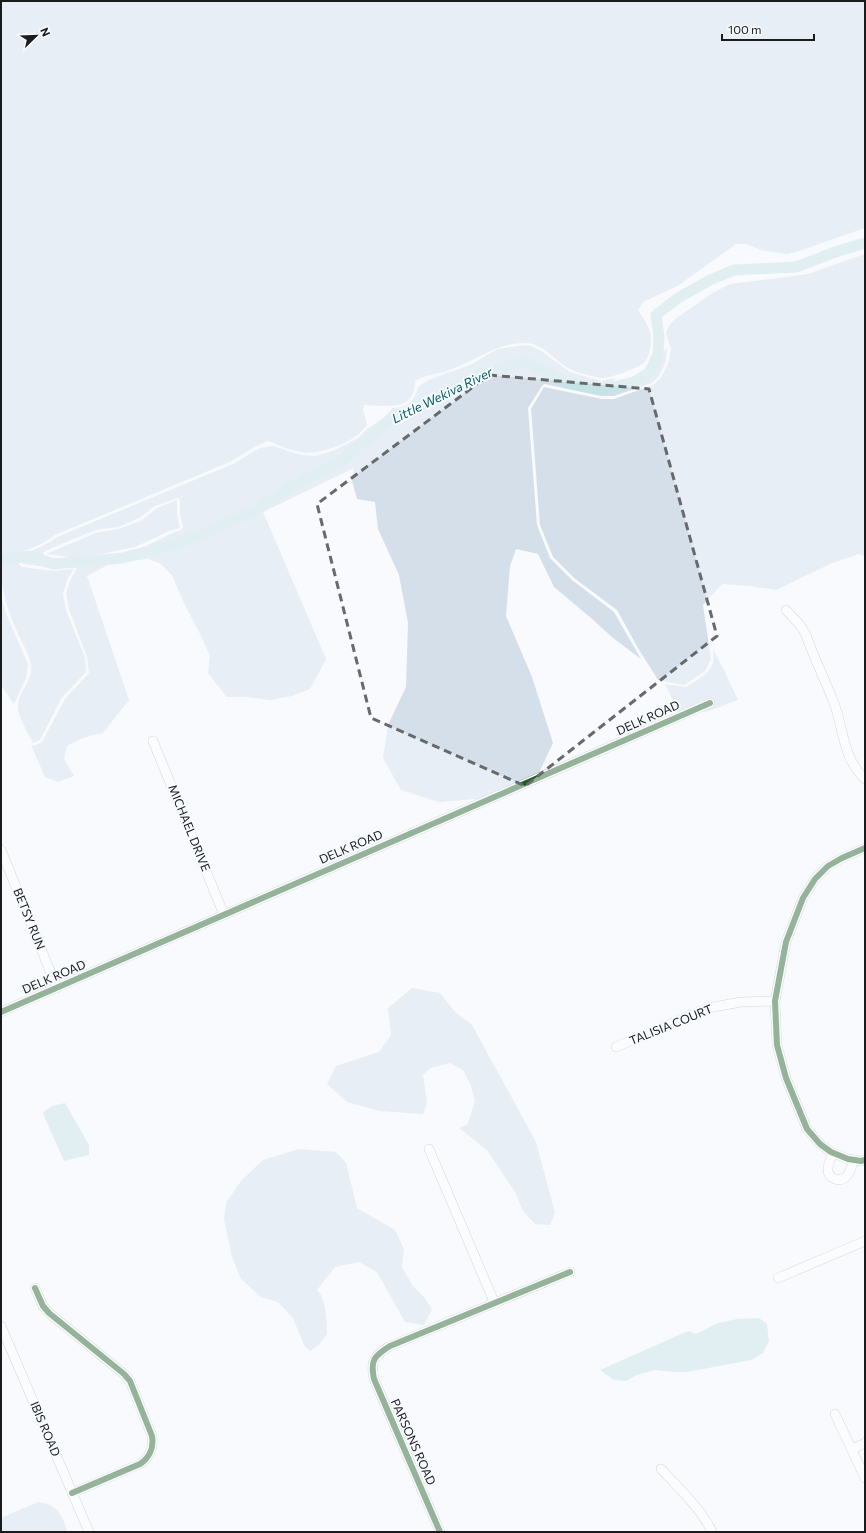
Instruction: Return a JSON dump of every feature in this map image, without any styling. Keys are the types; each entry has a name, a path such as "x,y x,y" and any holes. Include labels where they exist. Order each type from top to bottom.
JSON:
{"street":[{"path":"786,610 800,625 806,635 834,702 850,759 857,771 865,778"},
{"name":"DELK ROAD","path":"1,1012 710,703"},
{"name":"MICHAEL DRIVE","path":"153,741 224,915"},
{"path":"865,848 828,866 815,879 803,898 786,942 775,1001 778,1046 786,1078 807,1129 820,1144 833,1153 854,1160 865,1160"},
{"name":"BETSY RUN","path":"1,850 57,988"},
{"name":"TALISIA COURT","path":"616,1047 708,1008 741,1002 775,1001"},
{"path":"429,1149 494,1304 570,1272"},
{"path":"833,1153 828,1169 829,1175 833,1179 838,1180 845,1178 850,1171 854,1160"},
{"path":"778,1278 865,1241"},
{"path":"35,1288 43,1306 49,1313 124,1374 130,1381 152,1436 153,1443 146,1460 140,1464 72,1493"},
{"name":"PARSONS ROAD","path":"440,1532 374,1379 372,1370 373,1360 378,1353 390,1346 494,1304"},
{"name":"IBIS ROAD","path":"1,1326 89,1532"},
{"path":"835,1414 865,1478"},
{"path":"852,1449 865,1443"},
{"path":"661,1468 682,1490 708,1523 712,1532"}],"highlighted area":[{"path":"489,375 649,389 717,636 525,786 371,718 317,504"}],"shaded area":[{"path":"1,1 865,1 865,228 787,254 761,250 746,244 736,244 679,285 643,302 638,310 650,332 651,346 644,363 623,373 605,378 594,377 582,374 566,367 539,346 526,343 506,345 452,369 415,381 414,391 405,403 390,406 364,405 363,410 367,425 360,433 350,440 337,446 322,451 307,453 292,450 268,441 254,447 232,461 55,535 36,546 16,553 1,556"},
{"path":"865,254 865,556 859,554 832,563 776,590 722,584 703,605 711,659 705,671 684,685 658,680 617,610 574,578 553,557 540,525 531,409 544,387 602,399 614,399 653,385 661,378 669,361 671,349 666,333 669,326 674,320 711,294 730,284 808,274"},
{"path":"525,345 541,351 570,372 601,381 615,378 613,384 621,390 641,381 655,367 667,347 666,361 659,376 652,383 614,396 602,396 544,384 528,408 537,525 550,558 572,580 614,612 641,659 613,638 554,587 538,554 516,549 510,566 506,616 532,677 553,743 538,775 499,797 439,802 401,790 383,758 388,725 406,687 408,623 399,575 378,529 375,502 357,499 352,481 354,468 263,512 326,659 310,689 292,696 270,700 247,697 227,697 208,673 210,656 172,575 161,564 148,559 113,562 87,576 129,700 102,734 88,736 67,746 64,759 74,776 58,782 45,777 31,745 34,746 42,742 65,699 89,673 87,657 69,609 66,594 70,581 77,568 54,568 23,564 17,560 1,563 1,559 37,549 51,542 57,537 233,464 260,448 273,446 301,455 316,456 335,450 358,438 367,429 381,420 393,408 402,407 410,403 417,392 418,387 423,383 435,377 470,365 494,351","holes":["178,498 180,500 180,515 183,527 181,530 142,548 114,555 77,560 54,558 44,555 43,553 95,530 118,527 139,518 155,506"]},
{"path":"177,500 177,515 180,528 169,531 135,547 96,555 69,557 46,554 96,533 119,529 141,521 157,508"},
{"path":"17,562 22,567 54,571 74,569 67,580 63,594 66,610 85,658 86,672 62,697 40,740 33,743 18,708 19,699 30,675 31,664 8,610 1,575 1,565"},
{"path":"1,597 7,616 28,664 26,678 14,704 1,685"},
{"path":"713,649 738,700 701,713 693,714 678,712 665,684 686,687 703,676 711,668 713,663"},
{"path":"412,988 440,993 455,1012 472,1025 536,1142 555,1213 550,1225 535,1224 523,1211 515,1192 487,1150 459,1128 468,1124 475,1101 471,1086 463,1070 450,1063 430,1068 423,1075 427,1102 423,1114 380,1111 347,1102 327,1084 336,1066 379,1052 391,1035 388,1008"},
{"path":"299,1149 336,1152 346,1163 357,1208 395,1230 404,1249 402,1267 412,1285 424,1297 432,1309 424,1325 405,1322 377,1272 359,1262 335,1267 317,1290 324,1304 327,1334 319,1345 310,1351 304,1345 293,1318 278,1302 261,1297 241,1279 232,1257 224,1219 226,1203 241,1181 263,1160"},
{"path":"38,1502 50,1505 58,1511 67,1532 1,1532 1,1518"}],"water":[{"path":"65,1103 89,1145 89,1155 64,1161 43,1112 52,1106"},
{"path":"759,1318 767,1324 769,1341 763,1353 751,1360 687,1372 655,1370 637,1375 626,1381 614,1380 600,1370 688,1331 696,1334 718,1323 737,1319"}],"waterway":[{"name":"Little Wekiva River","path":"1,560 29,556 53,564 123,558 183,542 255,511 299,482 341,461 387,422 483,373 526,361 567,383 600,390 634,382 649,373 658,355 659,337 656,315 678,298 710,280 734,270 796,267 838,251 865,243"}],"cycle path":[{"path":"1,1012 710,703"},
{"path":"865,848 828,866 815,879 803,898 786,942 775,1001 777,1045 786,1078 807,1129 820,1144 831,1152 848,1159 861,1161 865,1160"},
{"path":"440,1532 374,1379 374,1359 390,1346 570,1272"},
{"path":"35,1288 43,1306 49,1313 124,1374 130,1381 152,1436 150,1452 146,1459 140,1464 72,1493"}]}
